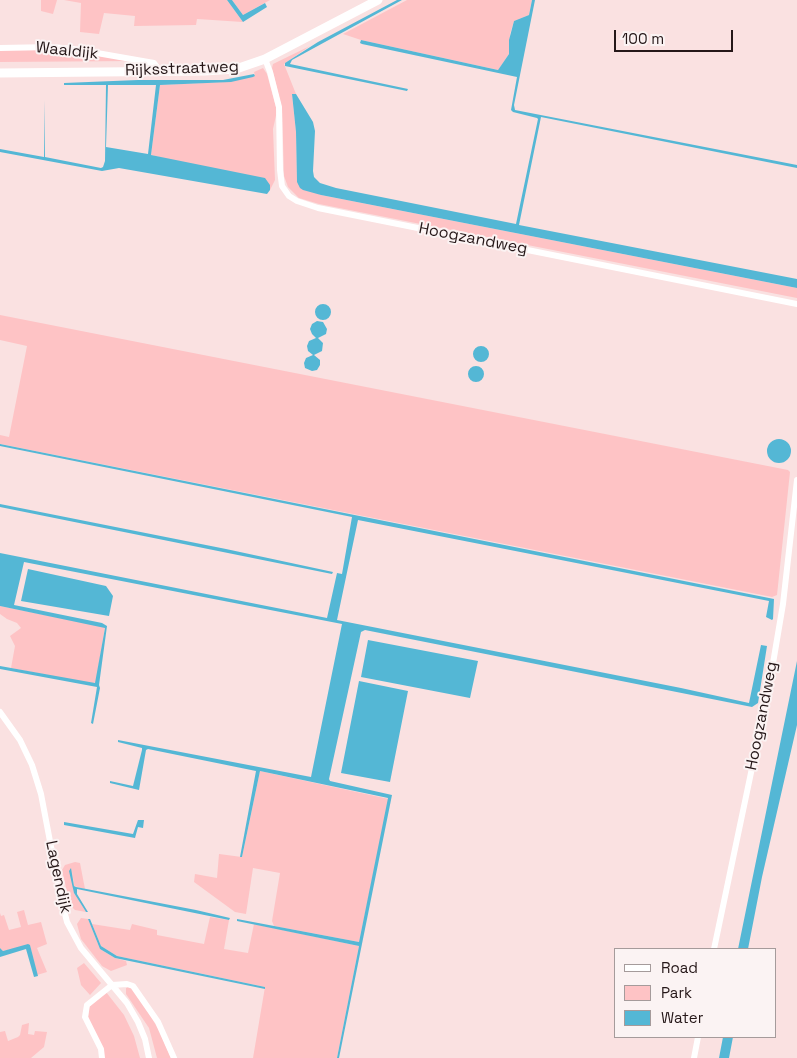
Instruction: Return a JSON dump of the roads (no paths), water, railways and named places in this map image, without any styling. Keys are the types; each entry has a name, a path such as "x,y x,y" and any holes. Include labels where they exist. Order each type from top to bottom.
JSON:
{"street":[{"name":"Rijksstraatweg","path":"0,72 223,70 248,66 378,0"},
{"name":"Waaldijk","path":"0,48 52,47 74,49 154,62 160,71"},
{"name":"Hoogzandweg","path":"265,59 279,107 282,186 289,196 297,202 318,208 797,304"},
{"name":"Hoogzandweg","path":"714,948 771,678 783,604 797,480"},
{"name":"Lagendijk","path":"0,712 20,740 32,765 41,794 67,922 82,948 127,1004 138,1022 149,1058"},
{"path":"102,1058 101,1049 85,1017 87,1005 112,986 127,984 133,986 158,1022 174,1058"},
{"path":"694,1058 698,1038"}],"water":[{"path":"227,0 232,0 243,15 265,3 267,7 243,22"},
{"path":"397,0 402,0 292,60 290,64 408,89 407,91 285,66 285,63 318,42"},
{"path":"532,0 535,0 514,105 515,110 797,165 797,168 541,117 519,225 797,279 797,288 321,195 300,188 297,182 296,132 292,94 296,94 313,122 315,131 313,171 314,177 320,183 336,188 516,224 538,119 511,110 517,77 360,43 361,40 498,70 509,54 509,40 514,21 529,15"},
{"path":"254,74 255,76 231,82 160,85 151,155 265,178 270,185 270,190 267,194 119,168 102,171 0,152 0,149 44,157 45,100 45,157 101,168 105,161 106,85 64,85 64,83 138,80 223,80","holes":["108,85 156,85 148,154 106,147"]},
{"path":"320,304 326,304 331,309 329,318 320,320 315,315 315,309"},
{"path":"317,321 323,322 327,329 326,334 318,338 323,343 322,351 314,355 320,360 320,365 317,370 312,371 305,368 304,363 306,358 313,355 308,351 307,346 309,341 316,338 310,329 312,324"},
{"path":"478,346 484,346 489,351 487,360 478,362 473,357 473,351"},
{"path":"473,366 479,366 484,371 482,380 473,382 468,377 468,371"},
{"path":"779,439 788,442 791,451 788,460 779,463 770,460 767,451 770,442"},
{"path":"0,444 774,599 772,620 766,617 769,601 358,520 337,620 749,703 761,645 767,646 758,703 752,707 365,630 361,632 329,779 330,781 392,795 339,1058 337,1058 359,946 237,921 237,919 359,942 388,798 260,771 242,857 240,857 256,771 148,749 146,750 139,790 110,783 110,781 133,786 142,750 142,748 118,742 118,740 311,777 342,624 24,562 14,605 102,623 107,626 100,688 93,724 91,723 97,687 0,669 0,666 95,683 105,628 0,606 0,553 327,618 337,573 342,574 352,517 0,446"},
{"path":"0,504 333,572 332,574 0,507"},
{"path":"28,569 106,586 113,596 109,616 21,601"},
{"path":"368,640 478,661 470,698 361,677"},
{"path":"797,661 797,725 762,877 748,948 738,948"},
{"path":"359,681 408,691 390,782 341,773"},
{"path":"138,820 144,820 143,828 138,827 135,838 64,825 64,822 133,834"},
{"path":"71,868 74,886 76,887 230,918 229,920 77,889 77,894 88,912 86,912 74,893 69,871"},
{"path":"88,919 90,919 101,946 117,956 265,987 265,989 115,958 100,949"},
{"path":"30,945 38,976 34,977 26,949 0,957 0,948 3,951"},
{"path":"723,1038 733,1038 729,1058 719,1058"}]}
